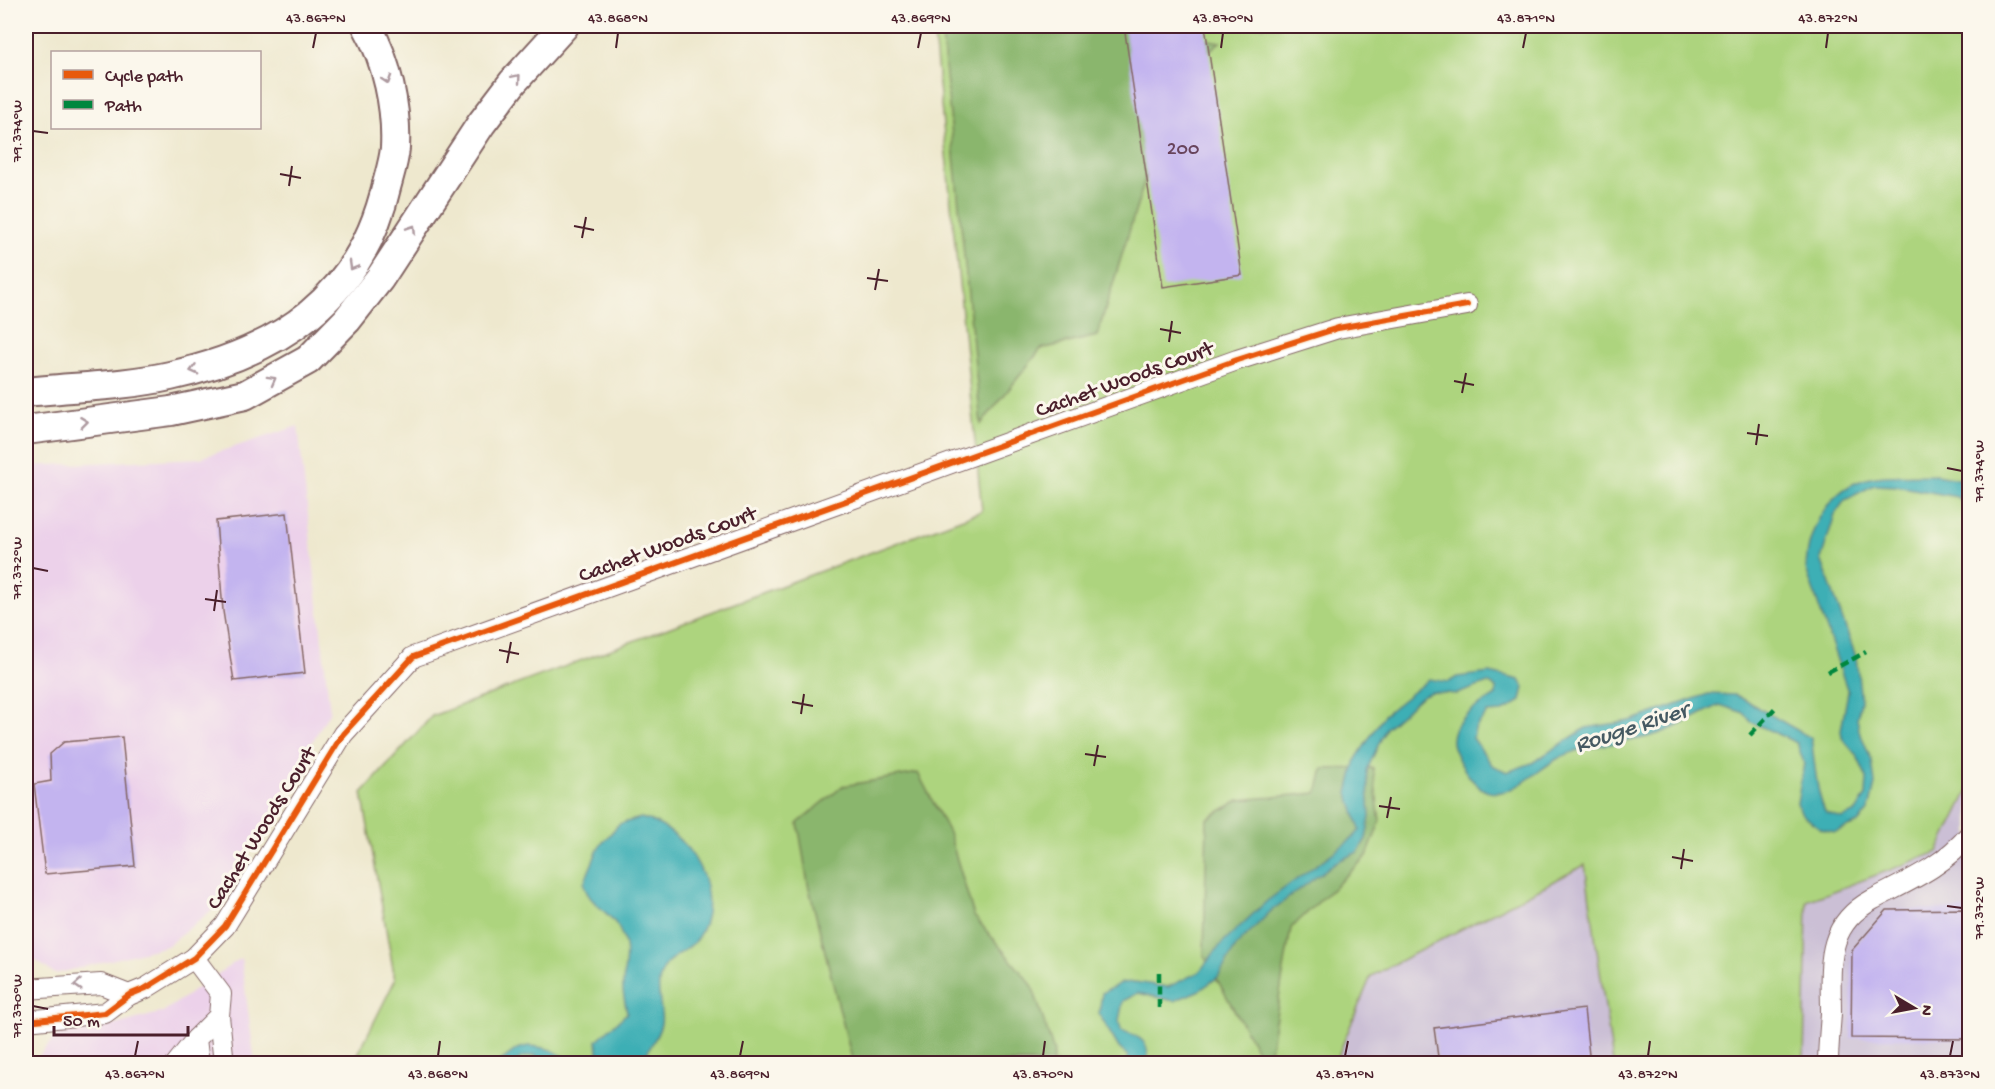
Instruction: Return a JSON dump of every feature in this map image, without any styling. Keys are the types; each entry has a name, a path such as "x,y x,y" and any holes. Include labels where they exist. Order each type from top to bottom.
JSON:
{"highway":[{"path":"26,392 169,377 240,357 297,325 332,296 351,271 380,216 395,149 391,89 367,26"},
{"path":"26,430 171,411 245,394 308,360 347,320 380,278 481,124 513,82 564,26"}],"street":[{"name":"Cachet Woods Court","path":"26,1021 105,1013 129,995 146,988 194,957 225,926 343,734 412,657 1237,360 1338,328 1467,305"},
{"path":"1828,1064 1830,955 1838,932 1862,907 1917,879 1958,848 1970,834"},
{"path":"194,957 221,994 219,1016 224,1064"},
{"path":"26,989 101,984 129,995"},
{"path":"176,1064 219,1016"},
{"path":"196,1039 199,1064"}],"path":[{"path":"50,1057 64,1064"}],"shaded area":[{"path":"298,426 330,711 218,905 167,946 55,974 26,954 26,466 200,458"},
{"path":"1969,789 1969,1063 1804,1064 1807,901 1938,852"},
{"path":"1586,865 1613,1063 1335,1064 1371,976"},
{"path":"241,958 255,1063 39,1064 39,1056 58,1033 115,1025 163,1012"}],"green space":[{"path":"933,26 1969,26 1969,789 1938,852 1807,901 1804,1063 1613,1063 1585,865 1371,976 1335,1063 353,1064 395,980 362,793 432,716 982,511"},
{"path":"941,26 1131,26 1220,42 1185,71 1152,157 1097,336 1041,349 981,424"},
{"path":"1373,768 1380,822 1367,856 1291,928 1268,1063 1264,1063 1204,956 1207,819 1239,800 1317,793 1323,769"},
{"path":"918,773 949,833 974,916 1032,985 1054,1052 1052,1063 853,1063 808,884 798,823 843,786"}],"water":[{"name":"Rouge River","path":"1936,475 1969,481 1969,509 1957,497 1897,486 1874,485 1845,500 1835,514 1821,559 1856,657 1861,701 1857,718 1859,730 1872,761 1875,784 1869,810 1858,823 1835,832 1821,829 1802,814 1797,803 1804,763 1797,743 1751,722 1744,713 1720,705 1663,732 1568,754 1516,787 1489,792 1477,785 1462,766 1455,753 1452,738 1454,730 1465,716 1496,695 1496,688 1488,683 1457,694 1431,692 1422,696 1386,728 1367,770 1370,817 1366,839 1358,852 1336,862 1271,911 1237,945 1218,977 1200,990 1174,1001 1138,993 1123,1001 1119,1020 1121,1030 1143,1041 1148,1056 1147,1063 1128,1063 1128,1056 1119,1048 1099,1014 1102,993 1121,983 1135,982 1168,987 1199,972 1222,943 1267,901 1353,838 1360,830 1348,793 1356,759 1384,715 1429,679 1449,682 1457,677 1490,673 1520,680 1524,687 1521,701 1502,712 1487,713 1475,729 1473,738 1492,765 1507,772 1532,763 1586,728 1630,721 1708,694 1736,695 1811,738 1818,787 1826,813 1842,818 1856,812 1866,795 1867,778 1857,756 1842,738 1841,730 1848,692 1806,569 1807,554 1816,525 1823,512 1843,490 1871,478"},
{"path":"641,818 675,835 688,850 699,866 706,885 708,903 705,922 696,940 666,965 660,977 661,1024 647,1053 634,1059 616,1061 598,1052 597,1040 627,1013 623,988 626,950 618,927 589,896 584,883 599,847 619,824"},
{"path":"528,1046 555,1052 567,1063 540,1063 535,1055 521,1058 514,1063 498,1063 517,1049"}],"building":[{"path":"1124,26 1205,26 1242,275 1163,287"},
{"path":"287,513 305,673 234,681 223,611 216,521"},
{"path":"122,737 135,866 45,874 34,784 51,781 50,754 64,742"},
{"path":"1970,909 1970,1039 1851,1038 1852,950 1887,910"},
{"path":"1584,1009 1590,1064 1439,1064 1434,1028"}],"marked path":[{"path":"1828,672 1866,652"},
{"path":"1750,735 1777,706"},
{"path":"1159,972 1159,1008"}],"cycle path":[{"path":"26,1021 105,1013 129,995 146,988 194,958 225,926 343,734 413,657 1237,360 1338,328 1467,305"}]}
